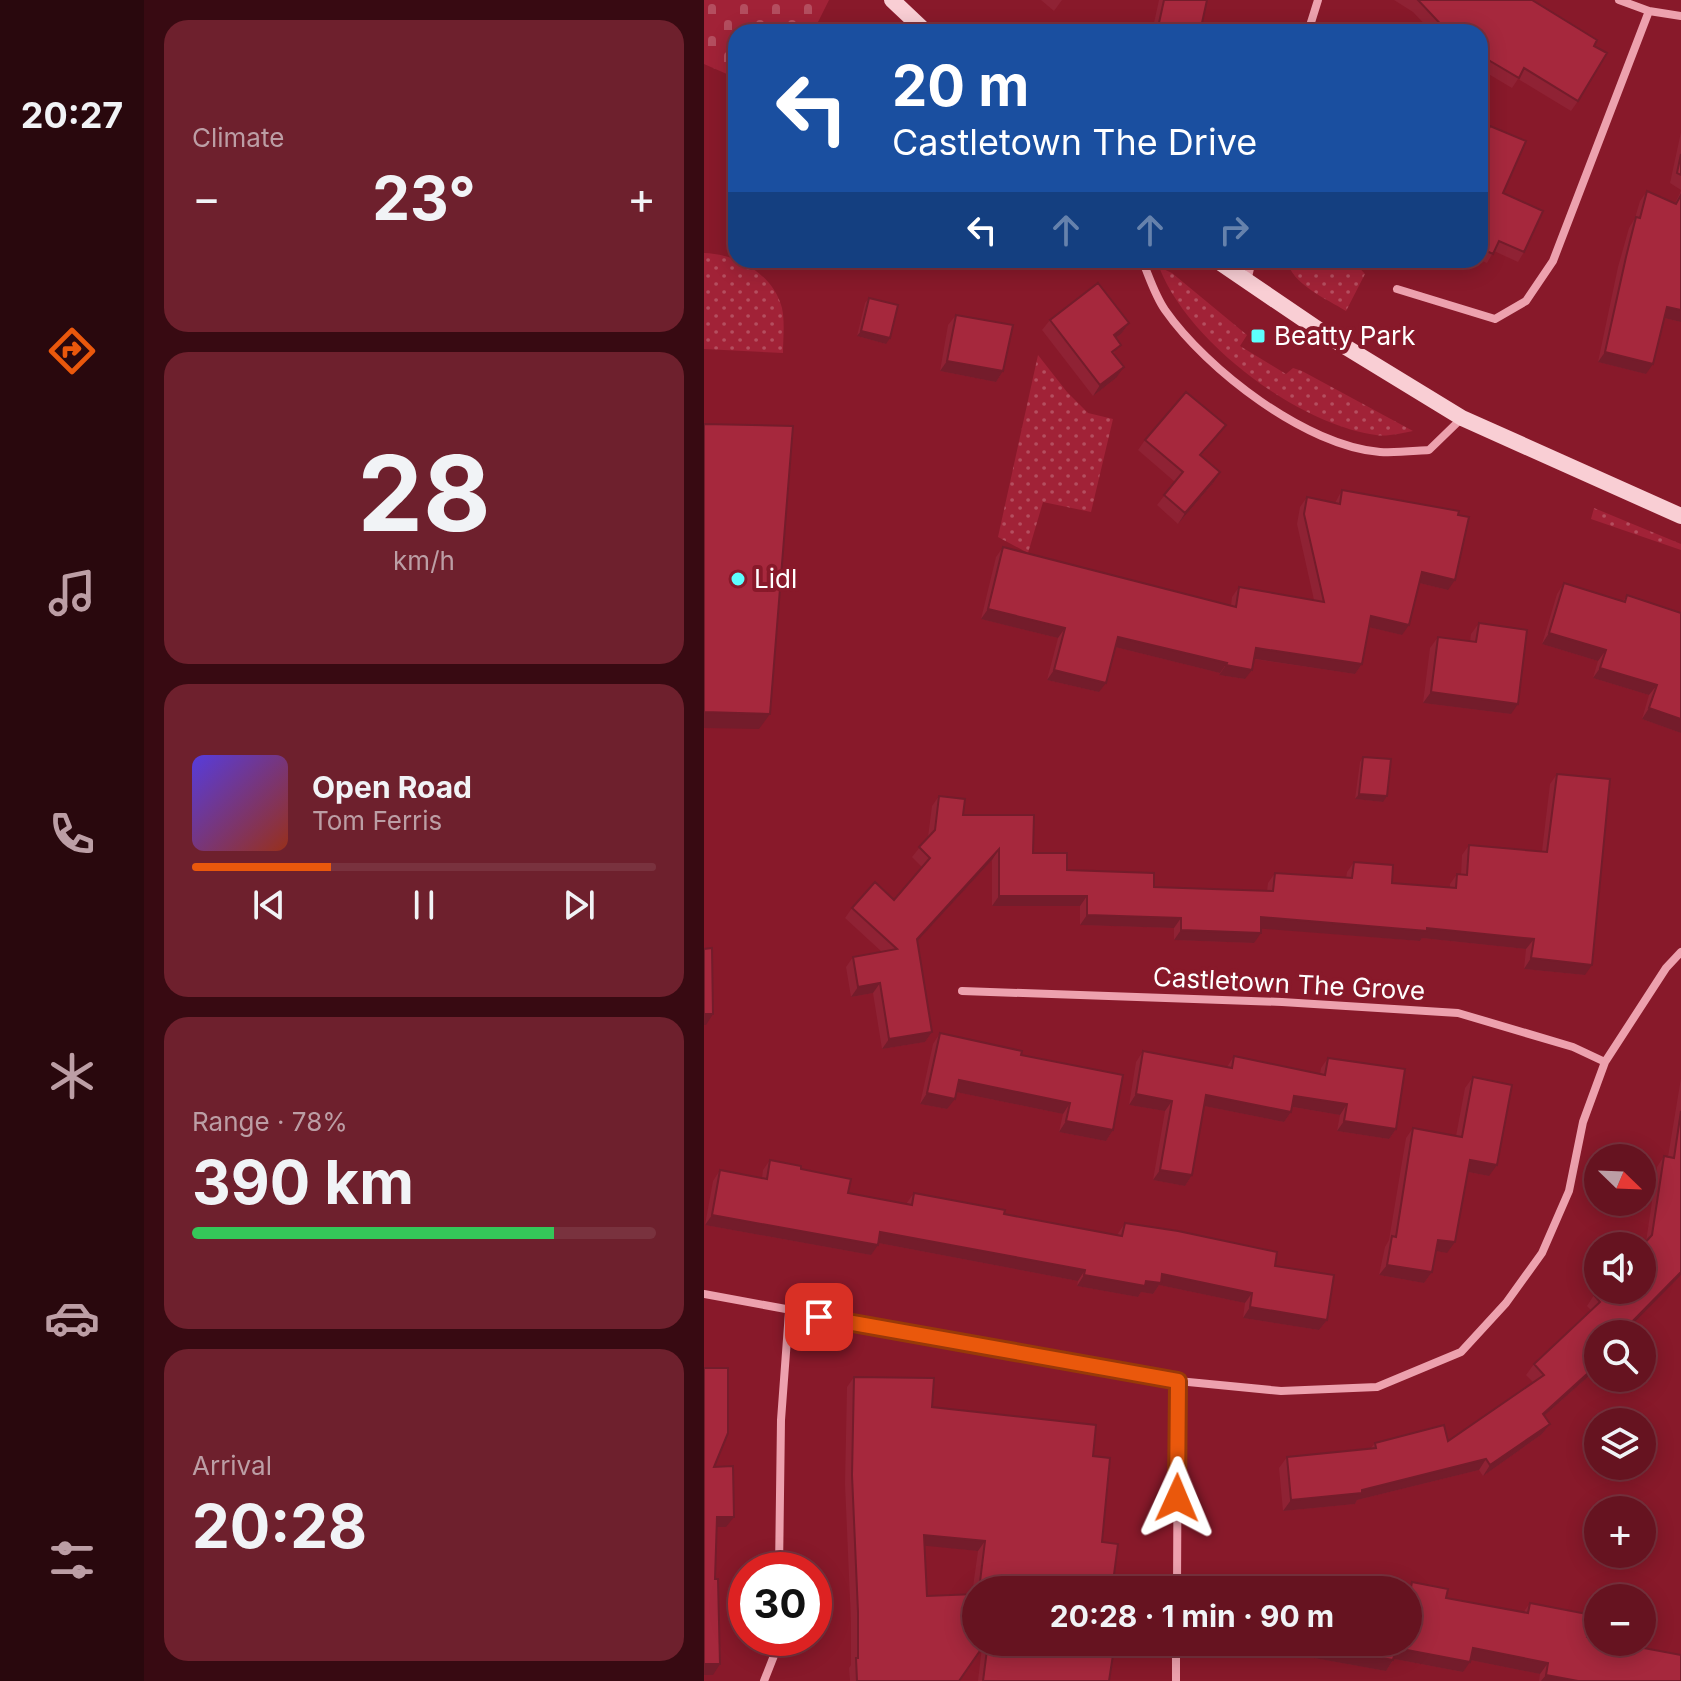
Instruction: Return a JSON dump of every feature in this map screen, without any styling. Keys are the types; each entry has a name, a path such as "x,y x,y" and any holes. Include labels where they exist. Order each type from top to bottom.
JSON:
{"main road":[{"path":"892,0 918,24"},
{"path":"1227,268 1351,351 1462,418 1681,516"}],"street":[{"path":"1310,24 1318,0"},
{"path":"1619,0 1649,11 1681,16"},
{"path":"1397,289 1495,319 1526,301 1553,261 1649,11"},
{"path":"1146,268 1164,309 1203,355 1240,388 1304,428 1327,438 1379,452 1429,450 1462,418"},
{"path":"1247,282 1250,268"},
{"path":"704,1294 1178,1381 1281,1391 1377,1387 1461,1352 1506,1303 1542,1253 1569,1191 1583,1122 1605,1062 1666,968 1681,952"},
{"name":"Castletown The Grove","path":"962,991 1282,1002 1458,1013 1573,1047 1605,1062"},
{"path":"779,1552 781,1420 789,1312"},
{"path":"1177,1576 1178,1381"},
{"path":"764,1681 774,1656"},
{"path":"1176,1656 1176,1681"}],"green space":[{"path":"704,0 829,0 817,24 728,24 728,74 704,64"},
{"path":"704,253 728,257 728,268 752,268 762,276 777,296 784,325 783,353 704,349"},
{"path":"1160,268 1172,273 1247,335 1240,346 1286,374 1293,368 1302,371 1413,431 1380,435 1345,428 1280,397 1220,350 1173,295"},
{"path":"1359,268 1365,274 1346,311 1302,284 1290,269"},
{"path":"1038,355 1088,413 1113,419 1091,512 1043,502 1028,553 998,537"},
{"path":"1594,508 1681,544 1681,550 1591,519"}],"building":[{"path":"1164,0 1207,0 1202,24 1159,24"},
{"path":"1418,0 1532,0 1597,40 1594,46 1607,53 1578,101 1524,68 1519,78 1488,60 1488,24 1440,24"},
{"path":"1490,126 1526,141 1503,193 1543,211 1524,252 1499,241 1493,254 1488,252"},
{"path":"1681,154 1681,175 1677,173"},
{"path":"1647,191 1676,204 1681,195 1681,310 1667,307 1653,364 1605,352 1636,217 1640,218"},
{"path":"1098,283 1129,323 1114,335 1121,345 1112,352 1124,367 1100,385 1050,320"},
{"path":"869,298 898,305 890,338 861,331"},
{"path":"956,315 1013,325 1003,371 947,361"},
{"path":"1186,392 1226,425 1200,455 1220,472 1185,513 1164,495 1183,472 1145,440"},
{"name":"Lidl","path":"704,424 793,426 770,714 704,712"},
{"path":"1342,490 1459,511 1458,515 1469,517 1455,580 1422,572 1409,625 1371,616 1362,664 1256,648 1252,670 1118,637 1106,683 1054,670 1065,628 988,609 1003,547 1236,607 1239,587 1324,602 1304,514 1307,497 1340,504"},
{"path":"1564,583 1625,602 1627,595 1681,613 1681,719 1649,708 1657,685 1600,668 1606,650 1549,633"},
{"path":"1479,623 1527,630 1518,704 1431,692 1438,637 1476,642"},
{"path":"1363,757 1391,759 1387,796 1359,794"},
{"path":"1557,774 1610,779 1592,965 1531,958 1534,939 1427,928 1427,931 1261,917 1261,933 1181,930 1181,918 1087,915 1087,896 999,896 999,849 917,939 932,1032 889,1039 880,983 858,987 853,957 897,949 852,908 875,882 894,900 930,858 919,847 935,830 939,796 965,799 963,815 1034,815 1033,853 1067,853 1067,870 1154,873 1154,887 1273,891 1275,873 1352,878 1354,862 1393,865 1392,883 1456,888 1457,874 1467,875 1469,845 1547,852"},
{"path":"712,948 713,1014 704,1014 704,949"},
{"path":"940,1033 1022,1051 1021,1055 1123,1075 1113,1130 1066,1121 1070,1103 959,1080 955,1099 927,1093"},
{"path":"1143,1051 1232,1068 1234,1056 1325,1075 1328,1058 1405,1069 1396,1129 1344,1121 1347,1104 1294,1096 1291,1112 1206,1095 1192,1175 1160,1170 1172,1101 1136,1094"},
{"path":"1473,1077 1512,1085 1497,1165 1470,1160 1455,1242 1438,1240 1432,1272 1387,1265 1392,1236 1396,1237 1413,1128 1462,1137"},
{"path":"1681,1111 1681,1272 1656,1297 1656,1232 1652,1232 1664,1156 1674,1158"},
{"path":"770,1160 851,1179 848,1193 912,1205 914,1193 1122,1236 1125,1223 1277,1252 1275,1266 1334,1275 1327,1320 1250,1307 1252,1293 1162,1274 1161,1283 1146,1281 1145,1286 1084,1275 1085,1270 880,1232 878,1245 712,1215 720,1170 767,1179"},
{"path":"1598,1304 1650,1304 1634,1320 1584,1320 1584,1377 1543,1414 1550,1424 1490,1465 1486,1459 1362,1490 1362,1493 1291,1500 1287,1457 1376,1448 1375,1443 1444,1425 1448,1441 1544,1375 1534,1364"},
{"path":"704,1368 728,1368 728,1433 714,1467 733,1466 734,1517 717,1517 715,1579 718,1579 720,1664 704,1664"},
{"path":"854,1377 934,1378 932,1407 1096,1425 1093,1456 1110,1458 1102,1542 1118,1544 1114,1576 981,1576 985,1541 924,1535 927,1596 962,1595 962,1656 976,1656 959,1681 857,1681 858,1612 852,1475"},
{"path":"1422,1584 1448,1589 1446,1598 1528,1613 1530,1603 1584,1613 1584,1656 1656,1656 1656,1650 1681,1655 1681,1681 1578,1681 1546,1675 1548,1663 1473,1648 1470,1662 1422,1653"},
{"path":"986,1656 1113,1656 1109,1681 983,1681"},
{"path":"1371,1656 1394,1656 1393,1660"}],"place":[{"name":"Beatty Park","path":"1258,336"},
{"name":"Lidl","path":"738,579"}],"route":[{"path":"819,1317 1178,1381 1177,1498"}]}
